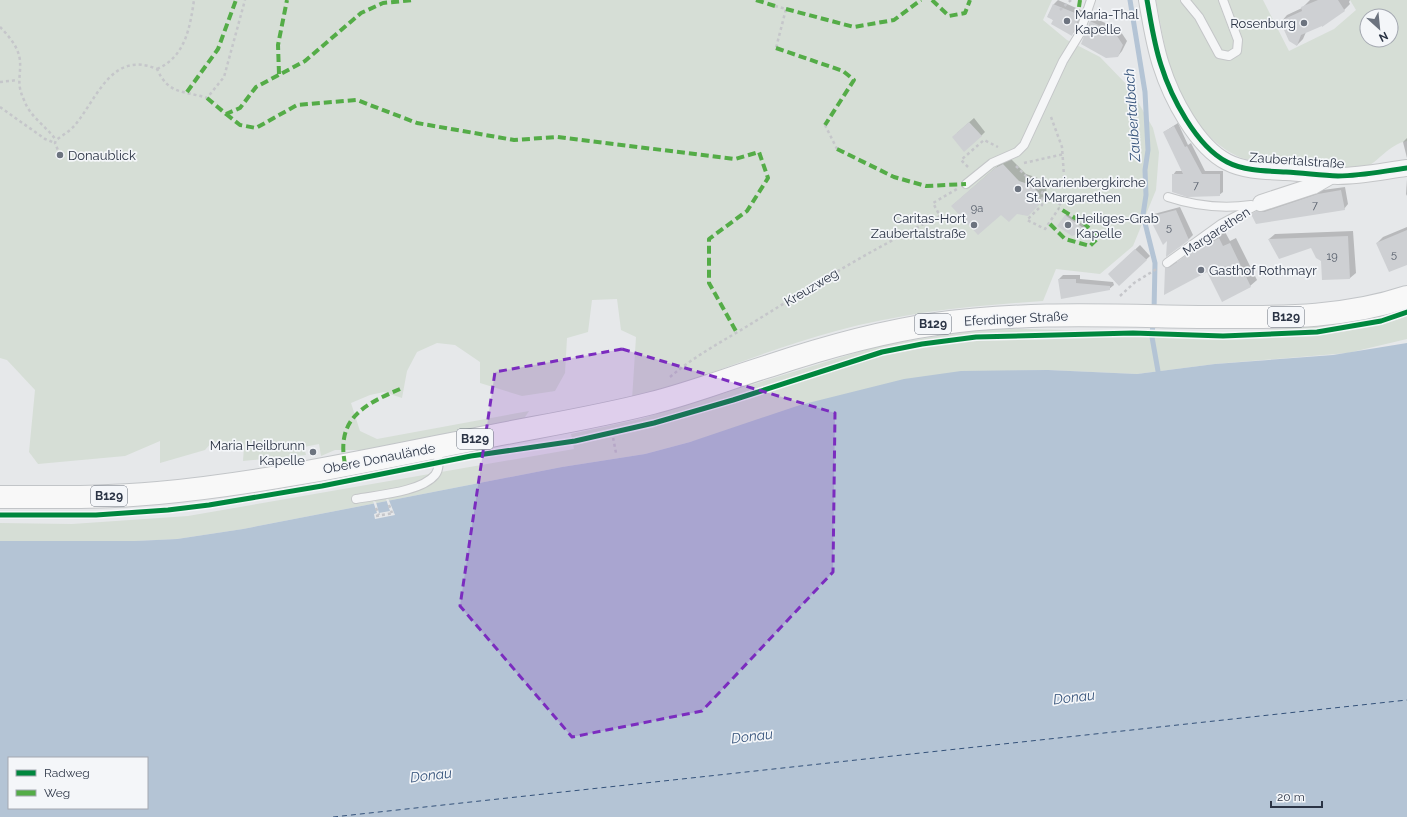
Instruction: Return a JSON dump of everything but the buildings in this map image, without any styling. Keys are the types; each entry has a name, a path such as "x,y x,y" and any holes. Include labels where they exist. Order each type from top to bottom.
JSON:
{"main road":[{"name":"Eferdinger Straße","path":"728,380 835,345 900,329 939,323 1027,316 1312,316 1353,312 1407,297"},
{"name":"Obere Donaulände","path":"0,497 107,496 196,489 279,476 593,416 652,403 728,380"}],"street":[{"name":"Zaubertalstraße","path":"1147,0 1158,54 1166,79 1185,117 1211,150 1226,161 1248,169 1332,175 1352,175 1407,168"},
{"name":"Margarethen","path":"1262,204 1313,186 1332,175"}],"lane":[{"path":"966,184 992,163 1021,149 1063,61 1079,35 1091,0"},
{"path":"1185,0 1199,17 1219,54 1229,56 1236,51 1238,40 1223,0"},
{"path":"1168,197 1190,203 1211,206 1240,207 1262,204"},
{"name":"Margarethen","path":"1167,263 1221,224 1262,204"},
{"path":"356,500 409,489 430,479 436,474 439,462 437,447"}],"path":[{"path":"157,68 172,60 179,52 187,31 194,0"},
{"path":"56,142 73,128 102,86 119,70 128,65 146,64 157,68 163,82 174,90 207,98 224,77 245,0"},
{"path":"1060,10 1071,0"},
{"path":"775,6 786,10 776,48"},
{"path":"0,27 10,39 18,53 20,67 18,80 21,94 27,107 56,142 60,155"},
{"path":"0,82 18,80"},
{"path":"0,107 45,139 56,142"},
{"path":"1041,109 1050,116 1055,125 1064,154 1064,176"},
{"path":"825,125 837,149"},
{"path":"961,160 984,140"},
{"path":"1015,165 1064,154"},
{"path":"1007,155 1042,192 1061,206 1045,229 1027,220 1042,205 1042,192"},
{"path":"1118,300 1124,291 1148,274"},
{"path":"612,431 616,453"},
{"path":"376,516 394,513"}],"highlighted area":[{"path":"622,349 835,413 833,572 702,711 572,737 460,606 495,372"}],"shaded area":[{"path":"0,0 1052,0 1043,20 1067,40 1100,57 1130,88 1153,128 1159,152 1156,190 1133,246 1100,274 1056,269 1043,301 990,305 913,314 862,324 785,347 632,400 636,337 621,330 617,299 592,300 588,332 567,338 565,373 555,391 522,396 480,383 480,362 455,345 437,343 417,352 407,371 402,398 384,392 370,395 351,403 360,431 377,439 529,411 521,423 386,450 335,450 321,456 319,444 304,447 306,455 243,461 244,446 212,442 205,450 160,463 160,441 125,456 38,464 29,452 35,390 7,360 0,358"},
{"path":"1156,0 1263,0 1289,51 1334,29 1356,10 1350,0 1407,0 1407,141 1394,146 1375,162 1367,166 1349,168 1266,163 1244,159 1224,148 1212,139 1193,115 1172,74"},
{"path":"1407,308 1407,339 1348,353 1215,364 1137,374 1048,370 1006,371 690,442 645,454 562,467 243,529 177,539 135,541 0,541 0,523 72,524 188,516 574,449 571,434 640,419 881,345 989,328 1226,334 1349,322"}],"water":[{"name":"Donau","path":"1407,343 1407,817 0,817 0,541 135,541 177,539 243,529 562,467 645,454 690,442 800,405 904,379 961,371 1048,370 1137,374 1215,364 1333,355"}],"pier":[{"path":"388,498 395,515 375,519 374,514 377,513 373,501 376,502 379,513 390,511 386,499"}],"waterway":[{"name":"Zaubertalbach","path":"1130,0 1145,92 1148,150 1145,170 1146,195 1143,215 1155,263 1154,312"},
{"name":"Zaubertalbach","path":"1153,322 1152,337 1158,371"}],"ferry route":[{"path":"333,817 1407,700"}],"marked path":[{"path":"187,92 218,49 236,0"},
{"path":"279,74 278,45 287,0"},
{"path":"207,98 226,114 240,108 256,87 305,61 361,13 383,3 415,0"},
{"path":"756,0 775,6"},
{"path":"786,9 854,27 894,20 921,0"},
{"path":"932,0 949,16 965,13 970,0"},
{"path":"1079,7 1080,0"},
{"path":"776,48 843,71 854,80 825,125"},
{"path":"226,114 240,125 256,128 297,105 357,100 417,123 514,140 557,137 735,159 759,152 768,178 747,211 709,239 709,283 737,333"},
{"path":"837,149 894,177 926,186 966,184"},
{"path":"1050,224 1065,239 1090,246 1098,238 1085,224 1059,208"},
{"path":"345,464 343,449 345,436 349,425 355,416 375,401 400,389"}],"cycle path":[{"path":"1147,0 1153,33 1165,78 1186,120 1205,145 1216,155 1234,165 1255,170 1338,176 1407,168"},
{"path":"0,515 96,515 168,510 209,505 322,486 471,456 575,441 654,423 733,400 882,352 922,344 976,337 1133,333 1223,336 1317,332 1381,321 1407,312"}],"place":[{"name":"Maria-Thal Kapelle","path":"1067,21"},
{"name":"Rosenburg","path":"1304,23"},
{"name":"Donaublick","path":"60,155"},
{"name":"Kalvarienbergkirche St. Margarethen","path":"1018,189"},
{"name":"Caritas-Hort Zaubertalstraße","path":"974,225"},
{"name":"Heiliges-Grab Kapelle","path":"1068,225"},
{"name":"Gasthof Rothmayr","path":"1201,270"},
{"name":"Maria Heilbrunn Kapelle","path":"313,452"}]}
